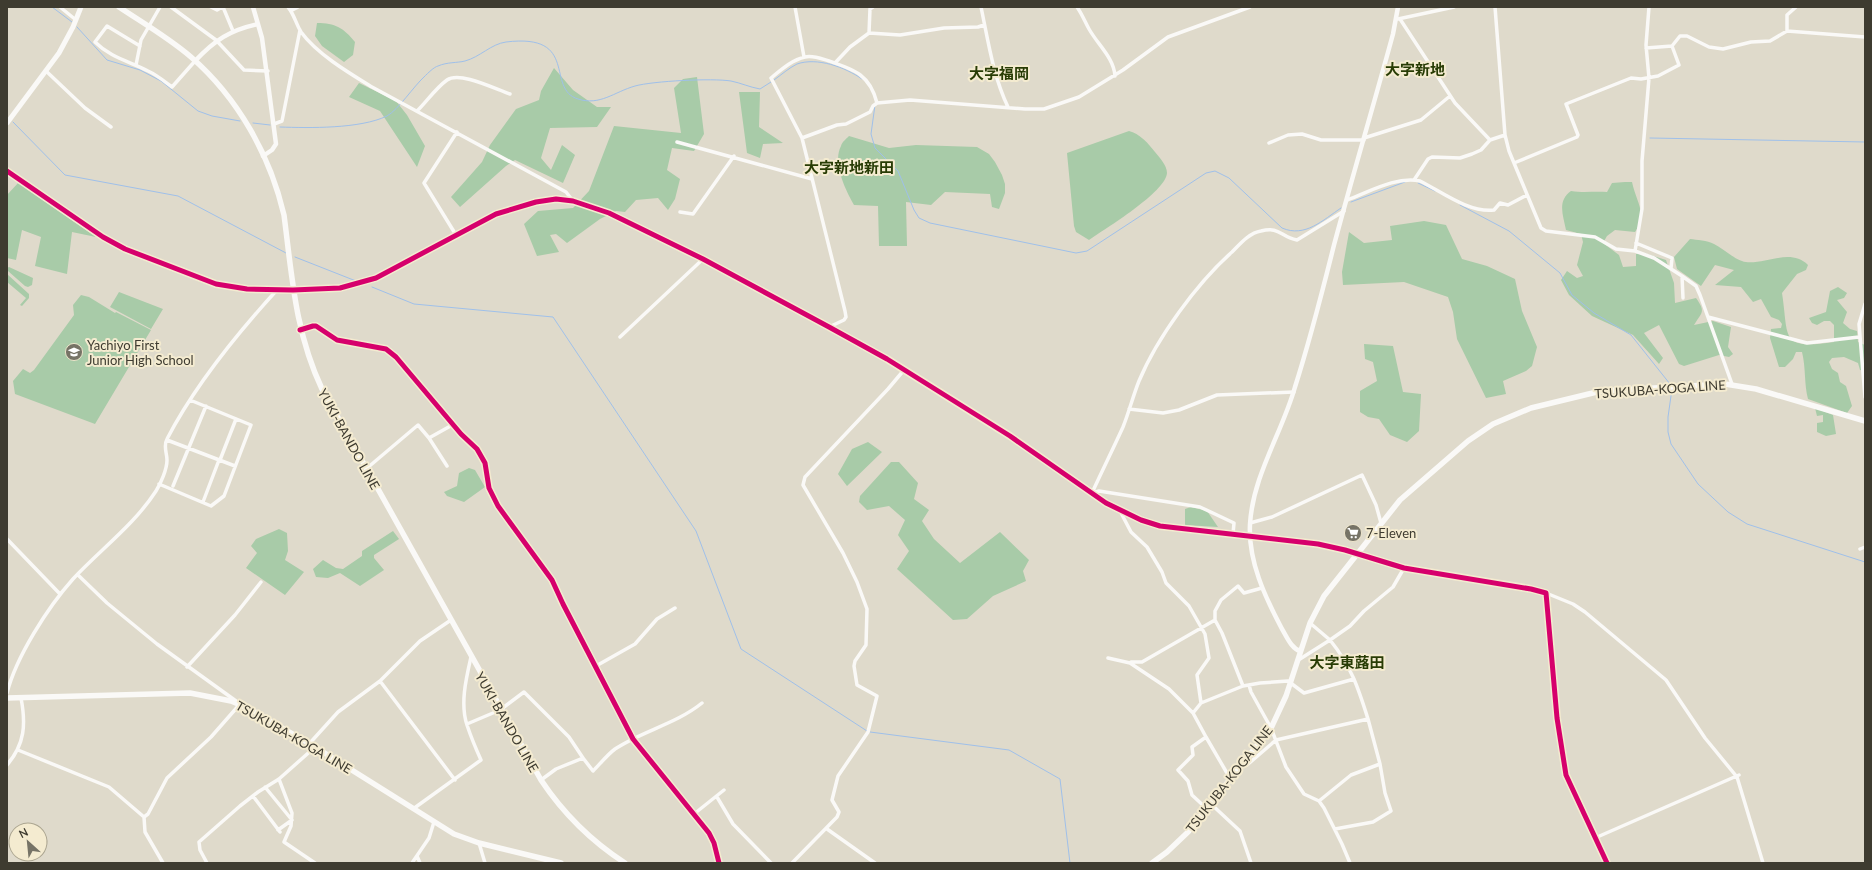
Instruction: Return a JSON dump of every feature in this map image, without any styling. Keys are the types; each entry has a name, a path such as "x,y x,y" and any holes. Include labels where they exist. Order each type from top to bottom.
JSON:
{"main road":[{"path":"7,123 66,44 82,7"},
{"name":"YUKI-BANDO LINE","path":"119,7 196,61 234,104 248,125 278,191 284,215 293,290 300,330 308,358 322,389 500,710 541,780 554,798 579,827 607,851 625,863"},
{"name":"TSUKUBA-KOGA LINE","path":"1152,863 1181,840 1231,780 1271,728 1291,683 1310,623 1324,596 1357,553 1409,492 1468,441 1493,424 1511,415 1601,391 1732,384 1756,389 1865,421"},
{"name":"TSUKUBA-KOGA LINE","path":"7,698 190,693 239,703 315,747 454,834 479,843 560,863"}],"street":[{"path":"60,7 76,20"},
{"path":"136,65 140,46 148,27 160,7"},
{"path":"171,7 216,40 244,70 268,71"},
{"path":"211,7 217,10 223,7 233,31"},
{"path":"254,7 268,71 276,144 272,150 263,156"},
{"path":"297,7 290,8 300,30 309,41 343,68 372,87 418,110 566,192 573,201"},
{"path":"795,7 804,57"},
{"path":"869,34 870,9 873,7"},
{"path":"981,7 984,25 1003,97 1008,107"},
{"path":"1077,7 1089,30 1109,58 1115,76"},
{"path":"802,138 837,125 846,124 870,112 873,106 877,103 910,100 1025,109 1044,109 1056,106 1079,97 1115,76 1168,37 1250,7"},
{"path":"1300,651 1294,648 1286,636 1262,588 1254,562 1250,535 1250,523 1254,496 1294,392 1398,19 1398,7"},
{"path":"1398,19 1454,7"},
{"path":"1495,7 1505,135 1514,163 1543,230 1595,237 1616,249 1635,251 1654,258 1696,286 1732,384"},
{"path":"1635,251 1642,209 1642,161 1649,78 1646,48 1650,7"},
{"path":"1787,31 1787,16 1796,7"},
{"path":"1398,19 1462,112 1490,140"},
{"path":"140,46 107,26 95,42 105,52 160,77 172,87 216,40 233,31 258,24"},
{"path":"835,63 850,47 869,34 900,35 944,28 978,27 984,25"},
{"path":"274,124 282,121 300,30"},
{"path":"1672,46 1678,37 1685,35 1712,48 1727,49 1751,42 1770,41 1787,31 1828,33 1854,38 1865,38"},
{"path":"1514,163 1577,137 1578,135 1566,104 1631,78 1649,78 1678,66 1672,46"},
{"path":"1646,48 1672,46"},
{"path":"829,327 844,320 846,317 802,138 771,78 792,62 809,56 835,63 853,70 864,77 874,91 877,103"},
{"path":"46,71 85,108 111,126"},
{"path":"418,110 446,80 453,77 463,78 510,94"},
{"path":"1269,143 1288,135 1302,134 1321,140 1364,139 1421,120 1450,96"},
{"path":"456,235 424,183 457,132"},
{"path":"1414,180 1428,159 1432,157 1460,158 1481,150 1490,140 1505,135"},
{"path":"677,142 734,156 812,179"},
{"path":"680,212 693,214 734,156"},
{"path":"7,171 103,237 125,249 216,284 247,290 276,291 340,288 358,284 376,278 496,214 516,206 556,199 573,201 609,213 703,259 829,327 904,370 1016,439 1120,511 1160,526 1250,535 1318,544 1357,553 1404,568 1531,589 1546,593 1573,604 1585,612 1666,680 1704,738 1738,776 1763,863"},
{"path":"1347,200 1399,181 1414,180 1469,206 1486,211 1494,210 1500,203 1508,205 1527,195"},
{"path":"1092,493 1123,426 1139,381 1157,346 1216,265 1252,234 1259,231 1272,229 1288,238 1297,240 1344,211"},
{"path":"1636,243 1672,258 1671,268"},
{"path":"620,337 703,259"},
{"path":"1682,276 1683,298"},
{"path":"7,694 17,664 60,594 136,516 159,484 167,461 165,444 190,400 233,339 276,291"},
{"path":"1865,304 1859,324 1865,397"},
{"path":"1708,317 1807,343 1859,337"},
{"path":"300,330 313,326 337,340 386,349 396,357 477,449 485,463 489,488 498,506 552,580 633,739 694,814 714,843 719,863"},
{"path":"792,863 827,829 839,812 832,800 838,776 868,732 877,696 857,685 854,672 855,661 866,645 867,609 857,582 843,553 803,485 803,481 805,476 888,389 904,370"},
{"path":"1129,409 1163,413 1179,410 1217,395 1294,392"},
{"path":"159,484 211,506 224,496 251,425 190,400"},
{"path":"173,486 206,406"},
{"path":"203,502 236,419"},
{"path":"429,438 454,424"},
{"path":"366,469 418,425 429,438 447,466"},
{"path":"167,440 235,466"},
{"path":"1250,523 1272,517 1362,475 1376,504 1381,523"},
{"path":"1092,493 1099,491 1200,507 1212,511 1234,523 1233,534"},
{"path":"1120,511 1131,532 1148,547 1166,582 1189,606 1202,627 1209,650 1209,658 1197,675 1201,703"},
{"path":"7,539 60,594"},
{"path":"1860,549 1865,547"},
{"path":"1298,659 1300,660 1350,626 1364,611 1393,587 1404,568"},
{"path":"78,575 107,603 187,667 239,703 211,737 167,778 148,814 144,817"},
{"path":"187,667 235,615 261,582"},
{"path":"1243,686 1222,633 1215,620 1215,611 1221,600 1238,586 1244,593 1262,588"},
{"path":"1546,593 1557,718 1566,775 1607,863"},
{"path":"596,666 635,644 657,620 675,608"},
{"path":"309,744 338,712 380,681 420,641 451,620"},
{"path":"1108,658 1130,662 1142,662 1215,620"},
{"path":"1310,623 1330,640 1346,660 1368,719 1380,764 1385,793 1391,811 1373,822 1335,829"},
{"path":"413,809 481,760 467,724 464,711 465,683 471,657"},
{"path":"1130,662 1169,689 1185,707 1193,713 1231,780"},
{"path":"1193,713 1201,703 1249,684 1288,681 1304,693 1354,679"},
{"path":"380,681 455,780"},
{"path":"1249,684 1251,692 1271,728 1286,767 1304,794 1319,801 1335,829 1350,863"},
{"path":"467,724 500,710 524,692 569,737 593,771 614,750 633,739 670,723 702,703"},
{"path":"7,765 18,750 24,720 20,698"},
{"path":"1242,766 1247,765 1276,740 1368,719"},
{"path":"1206,737 1192,746 1194,755 1178,770 1188,781 1192,795 1207,809"},
{"path":"207,863 200,850 199,842 253,796 279,779 315,747"},
{"path":"18,750 108,787 144,817 145,832 163,863"},
{"path":"541,780 556,769 583,758"},
{"path":"1319,801 1351,775 1380,764"},
{"path":"1595,838 1738,776"},
{"path":"279,779 291,808 292,820 290,830 284,842 315,863"},
{"path":"265,787 292,820"},
{"path":"694,814 724,790"},
{"path":"253,796 279,831 292,820"},
{"path":"717,797 732,824 771,863"},
{"path":"1211,804 1240,831 1251,863"},
{"path":"412,863 429,838 434,822"},
{"path":"827,829 875,863"},
{"path":"479,843 485,863"},
{"path":"417,856 420,863"}],"green space":[{"path":"317,23 334,25 347,33 355,42 353,55 344,62 322,46 315,36"},
{"path":"554,68 573,90 597,107 611,107 597,127 550,128 541,158 551,170 562,145 575,155 563,183 515,160 506,166 460,207 451,197 482,162 490,145 516,109 539,100 541,91"},
{"path":"697,77 704,134 694,151 672,148 667,170 680,179 675,199 668,210 658,198 636,200 625,212 616,211 600,219 567,243 556,234 550,235 559,252 537,256 524,224 538,211 573,208 589,191 614,126 681,133 674,88 683,79"},
{"path":"359,83 396,101 407,115 425,146 417,167 380,111 349,97"},
{"path":"739,92 760,92 759,127 783,143 763,144 760,158 747,153"},
{"path":"1129,131 1144,139 1161,159 1167,173 1164,181 1157,190 1146,200 1134,210 1089,240 1076,232 1074,226 1067,153"},
{"path":"849,136 889,148 916,145 977,147 989,154 1002,175 1005,184 1005,193 999,209 992,207 990,194 945,192 931,205 906,202 907,246 879,246 878,206 854,205 841,177 838,160 839,153 842,143"},
{"path":"1632,182 1641,213 1639,225 1635,232 1615,230 1607,236 1603,243 1619,255 1623,267 1636,266 1636,254 1644,253 1666,260 1674,283 1675,303 1696,298 1701,306 1702,312 1694,325 1713,321 1731,327 1728,347 1733,354 1729,357 1719,355 1684,366 1679,364 1659,325 1644,333 1663,358 1659,364 1633,335 1592,316 1569,295 1561,280 1567,271 1577,278 1583,276 1577,265 1583,242 1581,234 1566,230 1562,209 1564,199 1571,191 1607,192 1612,183"},
{"path":"18,183 96,237 72,232 67,274 35,266 41,237 22,230 16,260 7,258 7,195"},
{"path":"1424,221 1446,225 1462,259 1487,266 1515,279 1522,311 1537,347 1532,366 1526,371 1503,381 1506,394 1486,398 1457,339 1453,312 1448,297 1404,282 1343,285 1342,272 1349,232 1364,243 1392,240 1390,226"},
{"path":"1690,239 1711,243 1746,262 1786,257 1801,260 1808,265 1806,270 1797,274 1782,293 1787,330 1790,337 1795,342 1816,344 1834,342 1834,325 1830,321 1824,321 1817,325 1812,323 1809,318 1826,312 1830,291 1838,287 1847,293 1844,298 1837,300 1847,312 1843,323 1850,329 1857,331 1858,342 1865,345 1865,371 1860,370 1858,363 1844,357 1832,358 1829,362 1832,369 1838,373 1840,382 1846,386 1852,406 1847,413 1808,399 1802,352 1796,352 1793,359 1785,367 1779,367 1770,338 1771,329 1781,328 1782,324 1779,320 1771,317 1761,299 1753,302 1741,287 1715,285 1734,270 1715,265 1701,286 1677,269 1674,257"},
{"path":"9,267 33,278 32,285 28,287 25,286 8,271 7,268"},
{"path":"7,274 29,294 29,298 22,306 20,305 26,298 7,282"},
{"path":"119,292 163,309 151,329 110,307"},
{"path":"81,295 89,297 115,313 116,312 151,330 95,424 15,394 13,381 23,369 30,373 34,370 74,315 73,305"},
{"path":"1364,344 1393,346 1403,392 1421,394 1419,431 1407,442 1390,435 1379,419 1368,417 1360,412 1360,391 1377,381 1373,362 1365,359"},
{"path":"1815,408 1833,415 1836,434 1826,436 1817,432 1817,423 1823,422 1823,415 1817,416"},
{"path":"868,442 882,452 847,486 838,474 852,449"},
{"path":"891,462 899,462 918,483 914,499 929,510 922,521 934,539 960,563 1000,532 1029,560 1023,571 1026,581 993,596 967,619 953,620 897,569 909,551 898,535 905,520 889,506 867,510 859,502 860,496"},
{"path":"469,468 475,470 485,487 464,502 447,496 444,492 457,486 459,473"},
{"path":"1191,507 1207,511 1218,527 1185,525 1185,509"},
{"path":"279,529 287,533 288,551 285,560 304,572 285,595 246,568 257,553 251,546 256,539"},
{"path":"393,531 399,539 374,555 374,558 384,570 360,586 340,573 328,578 316,577 313,569 323,560 336,568 343,569 362,556 362,551"}],"waterway":[{"path":"52,7 72,22"},
{"path":"77,27 107,60 140,70 161,81 198,111 212,116 240,121"},
{"path":"280,127 334,127 363,123 387,116 401,103 420,81 435,68 441,65 462,62 476,57 495,45 506,42 529,41 544,46 553,53 563,85 568,93 578,99 586,101 600,100 635,86 668,81 722,80 760,89 771,82"},
{"path":"774,80 797,64 805,62 831,64 862,79"},
{"path":"875,105 871,134 875,148 898,171 914,210 919,218 930,223 1076,253 1087,251 1206,173 1215,171 1229,178 1282,228 1290,231 1298,231 1313,226 1341,208"},
{"path":"13,122 65,175 178,196 286,253"},
{"path":"253,123 270,125"},
{"path":"1650,138 1865,142"},
{"path":"1351,202 1405,182"},
{"path":"1418,183 1435,191"},
{"path":"1460,205 1509,231 1560,273 1572,295 1594,313 1631,335 1670,384"},
{"path":"295,257 356,281"},
{"path":"372,287 414,304 553,317 696,531 741,649 867,731"},
{"path":"1672,389 1668,417 1668,432 1671,444 1698,484 1728,512 1747,524 1865,562"},
{"path":"870,732 1009,750 1060,779 1070,863"}],"cycle path":[{"path":"7,171 103,237 125,249 216,284 247,289 293,290 340,288 376,278 496,214 536,202 556,199 573,201 609,213 703,259 887,359 1010,436 1106,503 1141,520 1160,526 1318,544 1345,550 1404,568 1531,589 1546,593 1557,718 1566,775 1607,863"},
{"path":"300,330 316,326 337,340 386,349 396,357 461,434 477,449 485,463 489,488 498,506 552,580 633,739 709,833 714,843 719,863"}],"place":[{"name":"Yachiyo First Junior High School","path":"74,352"},
{"name":"7-Eleven","path":"1353,533"}],"district":[{"name":"大字新地","path":"1415,70"},
{"name":"大字福岡","path":"999,74"},
{"name":"大字新地新田","path":"849,168"},
{"name":"大字東蕗田","path":"1347,663"}]}
